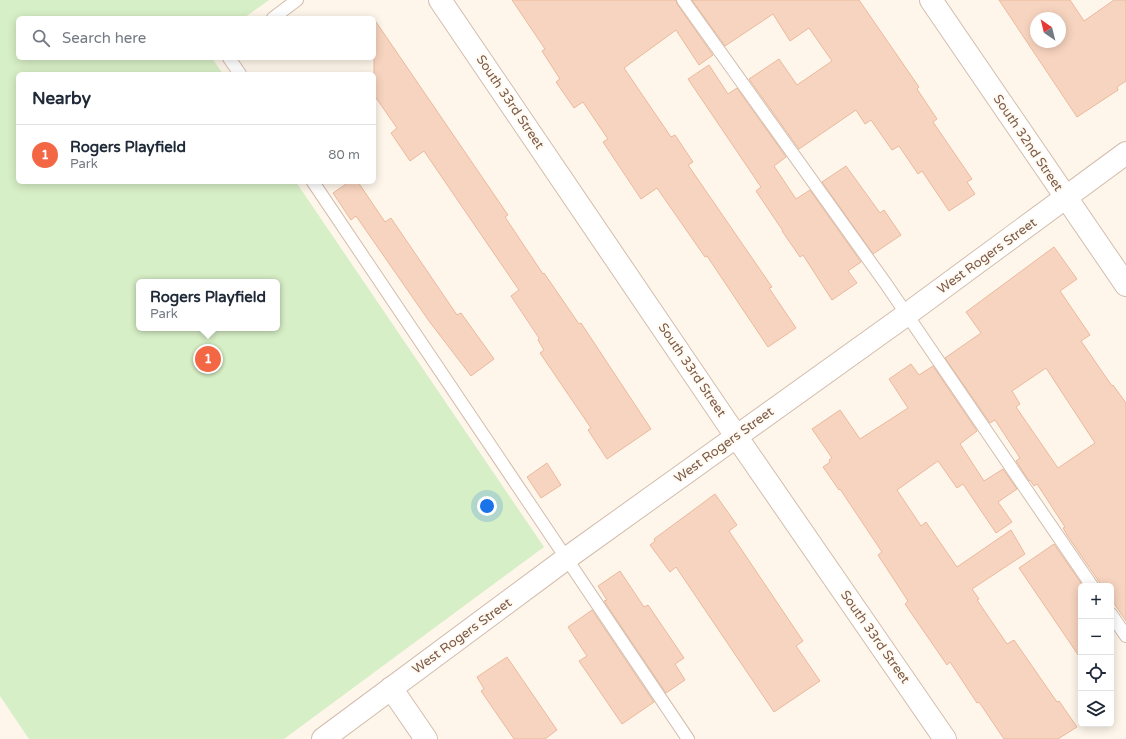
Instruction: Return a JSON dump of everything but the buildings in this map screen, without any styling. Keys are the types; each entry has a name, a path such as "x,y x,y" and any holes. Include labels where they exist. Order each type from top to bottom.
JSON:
{"street":[{"name":"South 33rd Street","path":"440,0 736,436 945,739"},
{"name":"South 32nd Street","path":"931,0 1126,285"},
{"name":"West Rogers Street","path":"323,739 567,558 906,315 1126,153"},
{"path":"391,688 426,739"}],"lane":[{"path":"276,16 296,0"},
{"path":"683,0 882,277 906,315 1090,583"},
{"path":"230,60 239,72"},
{"path":"314,184 688,739"},
{"path":"1114,618 1126,636"}],"green space":[{"path":"0,0 269,0 247,16 16,16 16,60 213,60 222,72 16,72 16,184 297,184 544,547 284,739 29,739 0,696"}],"place":[{"name":"Rogers Playfield","path":"208,359"}]}
